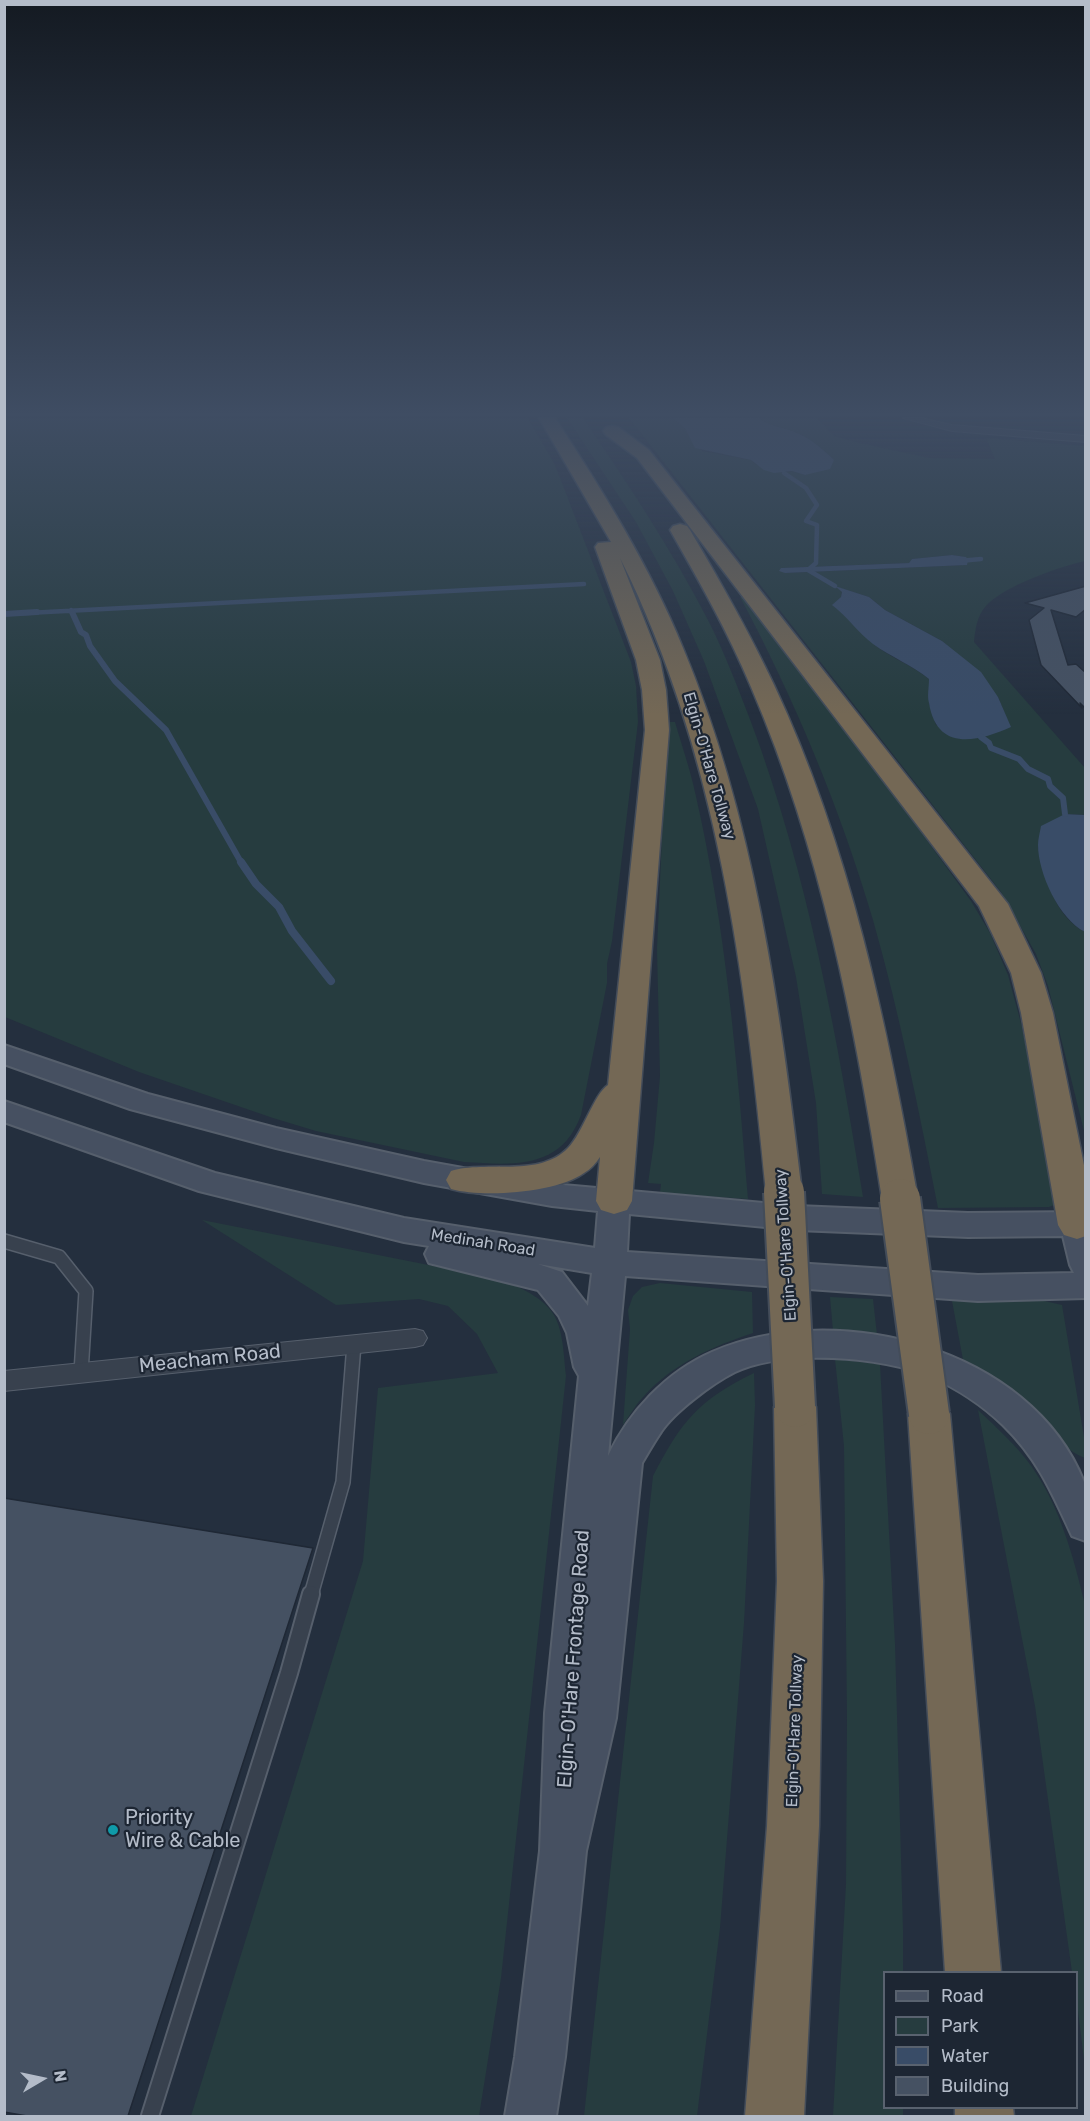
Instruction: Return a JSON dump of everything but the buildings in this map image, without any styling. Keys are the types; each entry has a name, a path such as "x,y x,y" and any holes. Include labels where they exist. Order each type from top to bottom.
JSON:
{"highway":[{"path":"594,517 648,660 654,690 657,730 614,1201"},
{"name":"Elgin-O'Hare Tollway","path":"607,517 644,583 672,648 697,715 720,793 759,978 773,1082 784,1192 795,1407 800,1581 794,1791 774,2116"},
{"path":"671,517 720,597 761,681 786,740 817,830 850,948 874,1050 900,1198 929,1414 974,1971"},
{"path":"692,517 993,904 1026,973 1037,1013 1058,1125 1081,1224"},
{"path":"464,1180 514,1179 551,1174 578,1160 598,1132 625,1079"},
{"path":"1058,1125 1086,1161"}],"main road":[{"path":"4,1054 140,1102 276,1138 424,1173 552,1195 797,1218 968,1225 1081,1224 1086,1265"},
{"name":"Medinah Road","path":"4,1111 210,1183 404,1230 610,1263 978,1288 1086,1285"},
{"path":"210,1183 261,1215 531,1274 550,1281 573,1309 584,1333 596,1382"},
{"name":"Elgin-O'Hare Frontage Road","path":"531,2116 563,1851 566,1713 596,1382 610,1263 614,1201"},
{"path":"563,1851 595,1718 624,1461 649,1419 686,1385 723,1362 764,1349 807,1344 852,1345 892,1352 941,1366 983,1390 1015,1414 1053,1457 1086,1524"}],"street":[{"name":"Meacham Road","path":"4,1381 415,1338"}],"lane":[{"path":"4,1241 59,1257 86,1291 81,1373"},
{"path":"150,2116 289,1673 343,1482 354,1344"}],"green space":[{"path":"4,517 575,517 631,662 636,686 638,722 612,941 607,964 607,983 581,1115 572,1133 561,1146 548,1155 517,1163 464,1162 316,1131 139,1072 5,1017"},
{"path":"633,517 648,517 695,595 731,671 771,779 805,897 819,956 843,1076 863,1197 822,1194 816,1103 796,977 758,809 704,661 673,591"},
{"path":"707,517 1085,517 1085,561 1032,578 993,599 980,615 974,642 1085,768 1085,815 1065,814 1038,845 1044,870 1058,906 1074,925 1085,932 1085,1135 1048,986 1036,954 1001,892","holes":["952,555 965,557 966,565 785,573 781,568 909,563 912,559","837,587 869,597 885,610 942,641 998,697 1010,727 936,725 929,703 929,679 877,647 833,605 841,597 842,592"]},
{"path":"740,597 746,597 812,682 971,901 990,933 1008,975 1022,1027 1057,1204 1049,1207 938,1208 883,956 860,878 831,796 798,715"},
{"path":"667,722 675,722 691,775 715,893 735,1046 748,1199 660,1193 661,1184 648,1183 660,1076 657,949"},
{"path":"202,1220 504,1280 523,1289 547,1306 559,1326 566,1376 501,1978 479,2116 191,2116 363,1561 378,1388 498,1373 477,1334 448,1306 419,1299 336,1305"},
{"path":"660,1283 752,1292 753,1333 694,1357 668,1374 642,1398 623,1425 630,1329 628,1310 633,1296 642,1287"},
{"path":"830,1297 873,1299 877,1335 833,1331"},
{"path":"1040,1300 1062,1305 1085,1443 1085,1458 1062,1443 1023,1403 964,1365 952,1301"},
{"path":"835,1359 880,1364 895,1644 903,1930 903,1971 883,1971 883,2109 903,2109 903,2116 833,2116 846,1884 844,1446"},
{"path":"754,1373 755,1405 744,1623 720,1928 697,2116 584,2116 653,1476 682,1427 693,1414 719,1393"},
{"path":"978,1410 1020,1452 1042,1482 1065,1533 1085,1605 1085,2068 1078,2011 1078,1971 1072,1971 1035,1706"}],"water":[{"path":"952,555 966,557 967,565 785,573 779,571 781,568 909,563 912,559"},
{"path":"835,586 869,597 885,610 942,641 981,672 998,697 1011,727 972,739 949,736 940,730 933,719 929,703 929,679 862,635 832,605 841,597 842,592"},
{"path":"1065,814 1085,815 1085,932 1067,917 1059,906 1046,881 1039,856 1038,843 1041,826"}],"waterway":[{"path":"809,517 806,521 817,525 816,563 808,570 835,586"},
{"path":"959,561 981,559"},
{"path":"71,611 584,584"},
{"path":"8,614 71,611"},
{"path":"4,614 37,612"},
{"path":"72,612 81,632 86,635 90,646 115,681 166,730 242,864"},
{"path":"981,737 989,743 991,748 1019,759 1028,769 1048,779 1050,786 1063,798 1065,814"},
{"path":"241,862 256,884 279,907 292,931 331,981"}],"place":[{"name":"Priority Wire & Cable","path":"113,1830"}]}
